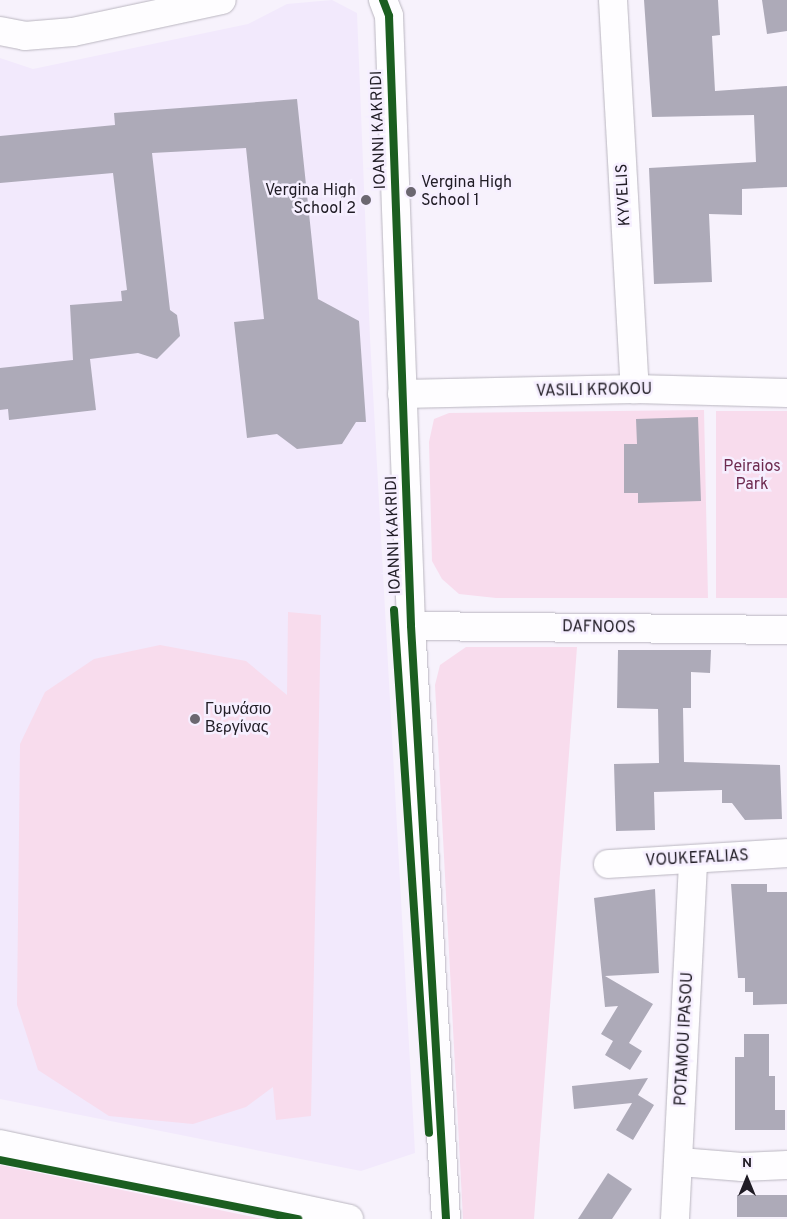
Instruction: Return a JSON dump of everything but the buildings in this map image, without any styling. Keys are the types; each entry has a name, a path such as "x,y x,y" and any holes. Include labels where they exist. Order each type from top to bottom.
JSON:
{"street":[{"path":"0,31 25,36 73,32 222,0"},
{"name":"IOANNI KAKRIDI","path":"383,0 389,16 411,626 446,1219"},
{"name":"KYVELIS","path":"613,0 635,389"},
{"name":"VASILI KROKOU","path":"402,394 635,389 787,392"},
{"name":"DAFNOOS","path":"411,626 787,630"},
{"name":"VOUKEFALIAS","path":"608,864 787,853"},
{"name":"POTAMOU IPASOU","path":"675,1219 680,1162 693,859"},
{"path":"0,1144 349,1219"},
{"path":"680,1162 742,1167 787,1165"}],"shaded area":[{"name":"Γυμνάσιο Βεργίνας","path":"332,0 357,13 370,338 415,1153 361,1171 0,1099 0,58 33,69 248,24 287,4"}],"green space":[{"path":"704,410 708,598 496,598 459,594 442,579 432,561 429,442 434,419 449,413"},
{"name":"Peiraios Park","path":"716,411 787,411 787,598 716,598"},
{"path":"288,612 321,615 311,1116 276,1120 273,1087 246,1107 193,1124 109,1116 38,1070 17,1005 20,744 45,692 94,659 160,645 246,661 287,695"},
{"path":"466,647 577,647 534,1219 463,1219 435,685 440,665"},
{"path":"0,1165 263,1219 0,1219"}],"cycle path":[{"path":"383,0 389,16 411,626 446,1219"},
{"path":"394,610 429,1133"},
{"path":"0,1160 298,1219"}],"place":[{"name":"Vergina High School 1","path":"411,192"},
{"name":"Vergina High School 2","path":"366,200"},
{"name":"Γυμνάσιο Βεργίνας","path":"195,719"}]}
